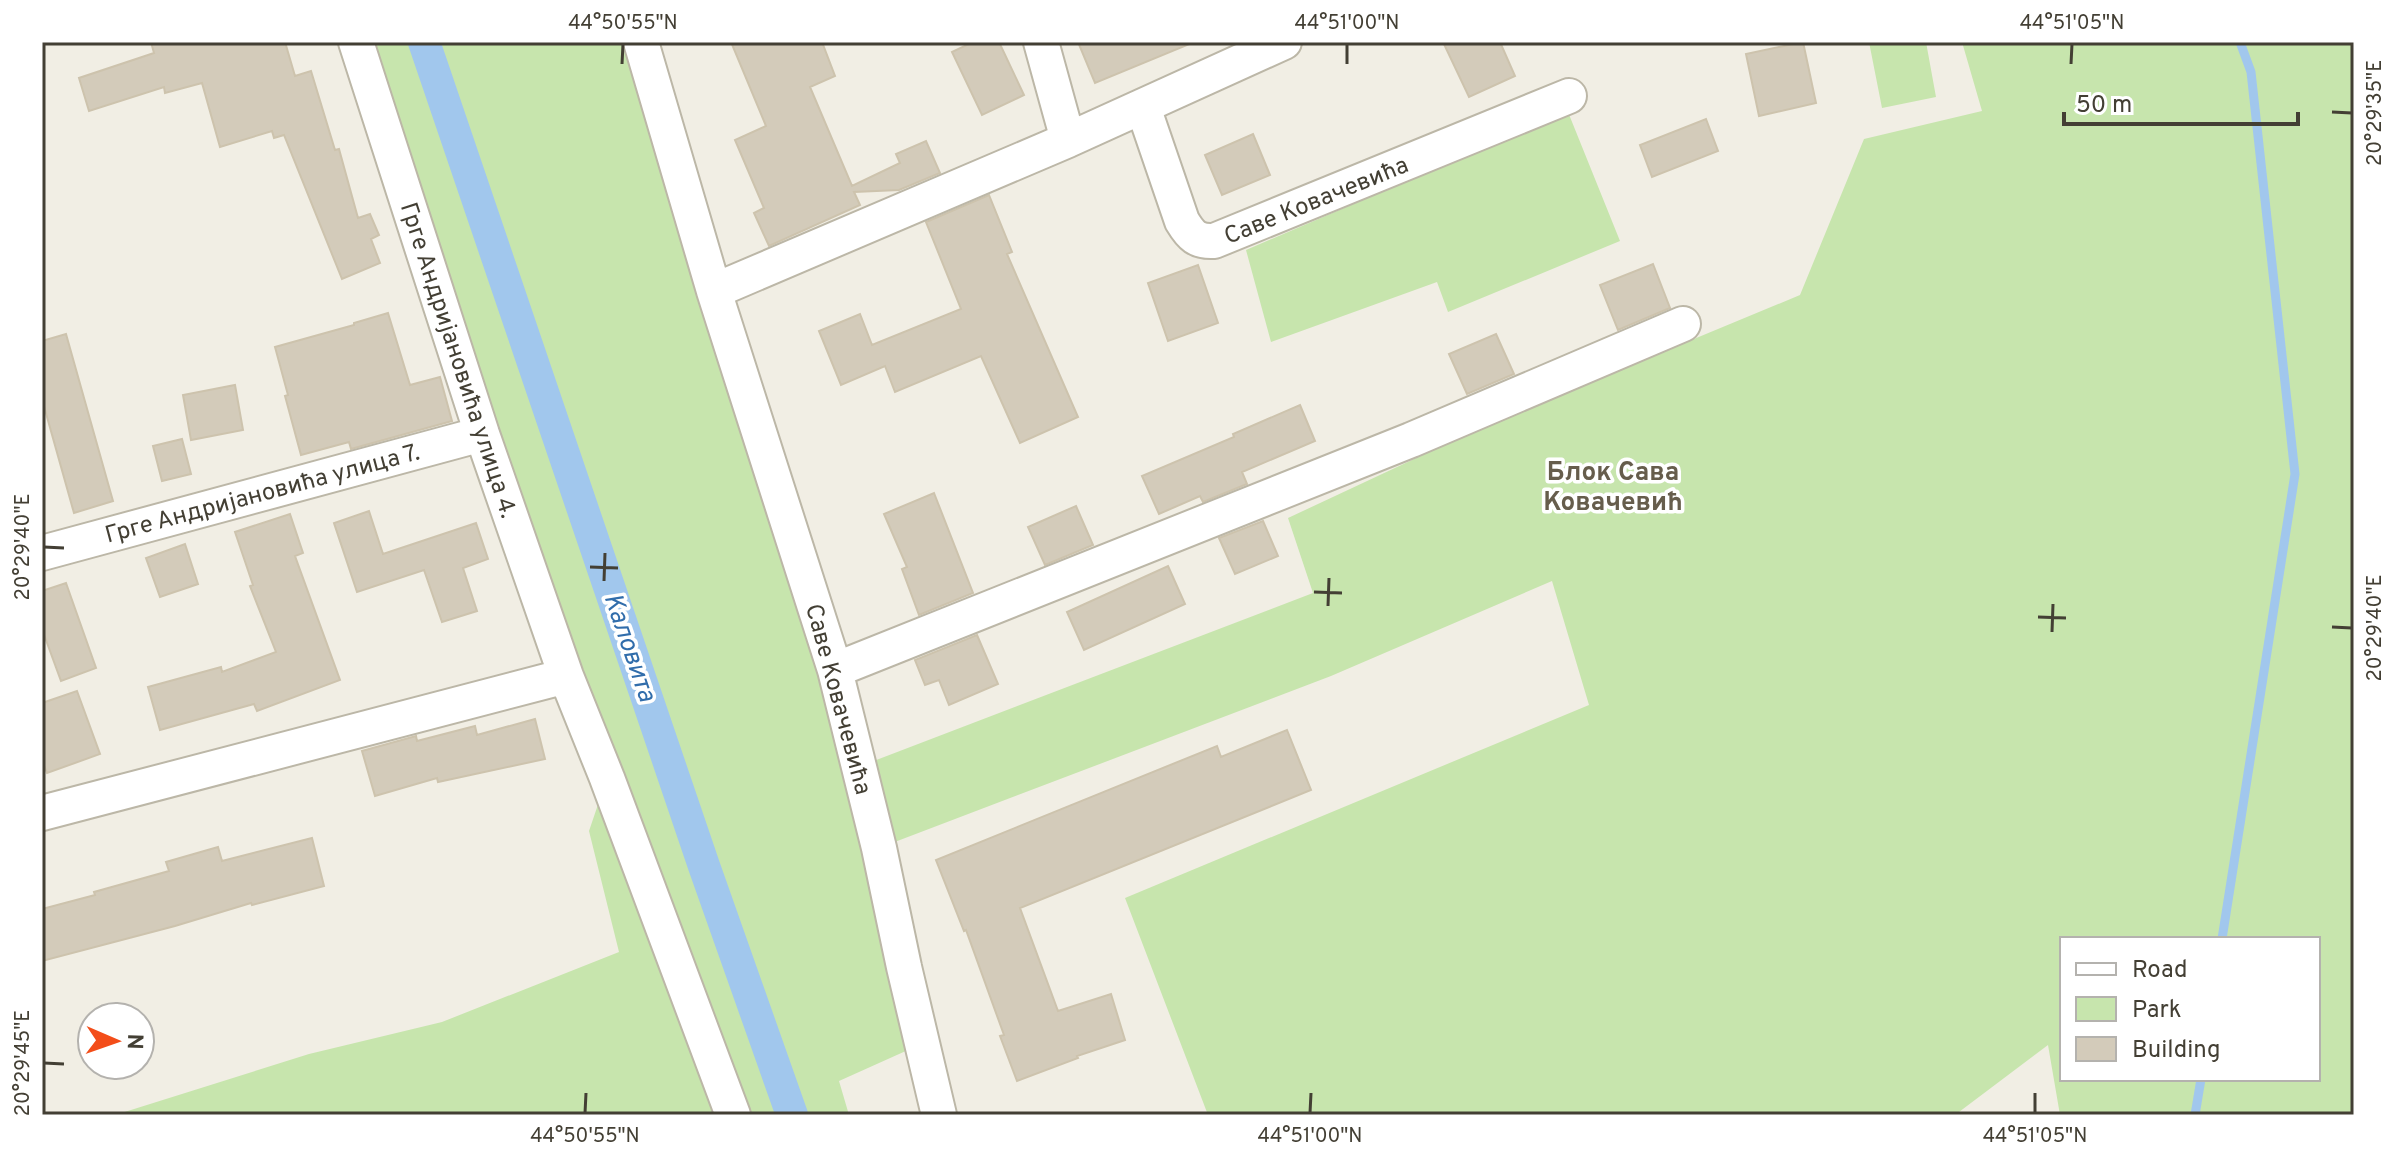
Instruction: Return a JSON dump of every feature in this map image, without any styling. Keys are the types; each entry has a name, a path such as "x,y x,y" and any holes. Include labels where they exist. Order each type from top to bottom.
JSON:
{"street":[{"name":"Грге Андријановића улица 4.","path":"356,42 482,434 566,676 613,792 733,1115"},
{"name":"Саве Ковачевића","path":"641,42 714,291 835,670 939,1115"},
{"path":"1041,42 1068,140"},
{"path":"714,291 1068,140 1284,42"},
{"name":"Саве Ковачевића","path":"1143,107 1182,221 1190,235 1206,242 1569,96"},
{"path":"835,670 1411,440 1683,324"},
{"name":"Грге Андријановића улица 7.","path":"42,553 482,434"},
{"path":"42,813 566,676"}],"green space":[{"path":"356,42 641,42 844,748 908,1050 839,1081 849,1115 115,1115 309,1054 442,1022 619,952 589,831 607,778"},
{"path":"1869,42 1926,42 1936,97 1882,108"},
{"path":"1962,42 2354,42 2354,1115 2060,1115 2048,1045 1955,1115 1208,1115 1125,898 1589,705 1552,581 1331,676 879,848 858,767 1313,593 1288,518 1489,424 1800,295 1864,139 1982,111"},
{"path":"1568,112 1620,241 1448,312 1437,282 1271,342 1246,250"}],"building":[{"path":"151,42 285,42 295,76 311,71 335,150 339,149 358,218 370,214 379,235 371,239 380,263 342,279 284,135 274,138 272,131 220,147 202,83 165,93 164,87 89,111 79,78 154,53"},
{"path":"731,42 822,42 835,76 810,87 852,186 900,163 896,154 926,141 940,173 899,190 854,192 860,205 769,246 754,213 764,208 735,140 766,126"},
{"path":"973,42 999,42 1024,95 982,115 952,52"},
{"path":"1078,42 1191,42 1192,43 1095,83"},
{"path":"1443,42 1500,42 1515,76 1469,97"},
{"path":"1803,42 1816,103 1759,116 1746,54"},
{"path":"1706,119 1718,151 1652,177 1640,145"},
{"path":"1253,134 1270,175 1222,195 1205,155"},
{"path":"989,195 1012,252 1007,254 1078,417 1020,443 981,356 895,392 885,366 841,385 819,331 860,314 872,345 961,309 926,222"},
{"path":"1653,264 1670,308 1618,330 1600,285"},
{"path":"1198,265 1218,323 1168,341 1148,283"},
{"path":"388,313 410,385 440,377 452,421 351,449 349,442 301,455 275,347"},
{"path":"66,334 113,501 74,513 42,399 42,341"},
{"path":"1496,334 1514,374 1467,394 1449,354"},
{"path":"235,385 243,430 191,440 183,395"},
{"path":"1300,405 1315,441 1242,472 1247,484 1203,502 1200,496 1159,514 1142,476"},
{"path":"182,439 191,474 162,481 153,446"},
{"path":"934,493 973,593 919,615 902,569 907,567 884,514"},
{"path":"1076,506 1093,545 1045,565 1028,527"},
{"path":"369,511 383,554 476,523 488,559 463,568 477,611 442,622 424,570 357,592 334,523"},
{"path":"290,514 303,553 295,556 340,680 257,711 254,704 160,730 148,687 221,667 222,672 276,652 250,586 253,585 235,532"},
{"path":"1263,521 1278,556 1235,574 1219,538"},
{"path":"185,544 198,584 160,597 146,558"},
{"path":"1168,566 1185,604 1084,650 1067,612"},
{"path":"66,583 96,668 61,681 42,629 42,591"},
{"path":"977,635 998,684 949,705 939,680 925,685 915,660"},
{"path":"77,691 100,754 47,773 42,760 42,703"},
{"path":"535,719 545,759 438,782 437,778 375,796 362,751 416,736 417,741 475,726 477,735"},
{"path":"1287,730 1311,790 1020,908 1058,1011 1111,994 1125,1040 1017,1081 1000,1036 1004,1035 966,930 936,860 1217,746 1221,757"},
{"path":"312,838 324,886 42,961 42,909 169,871 166,862 218,847 222,861"}],"waterway":[{"name":"Каловита","path":"424,42 704,866 792,1115"},
{"path":"2222,937 2295,474 2251,72 2240,42"},
{"path":"2195,1115 2201,1081"}],"district":[{"name":"Блок Сава Ковачевић","path":"1613,486"}]}
